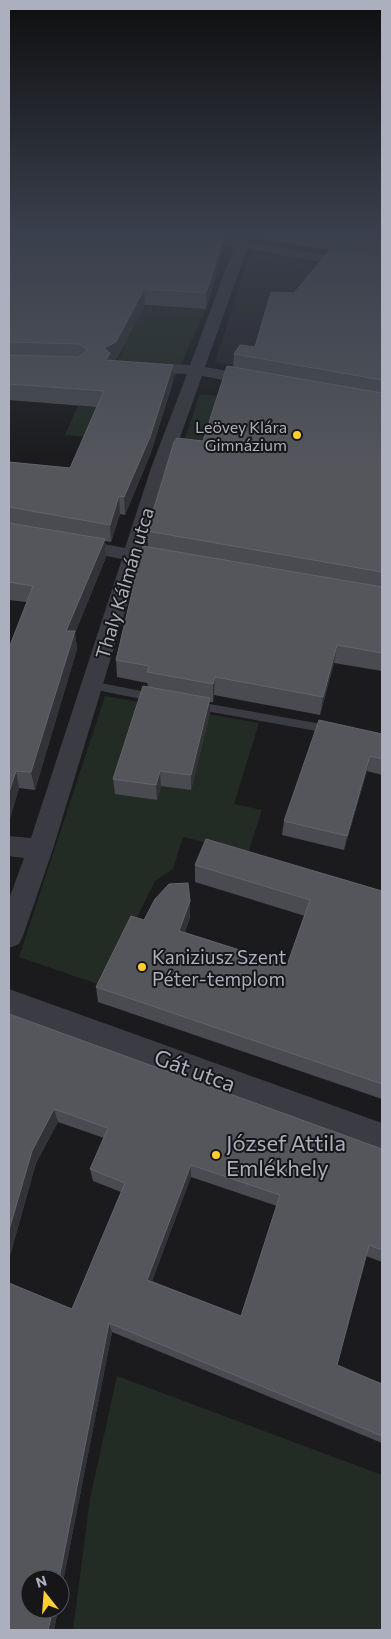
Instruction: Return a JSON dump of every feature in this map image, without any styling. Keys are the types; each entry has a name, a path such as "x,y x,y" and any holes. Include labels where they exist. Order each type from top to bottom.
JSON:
{"street":[{"name":"Thaly Kálmán utca","path":"9,936 40,849 160,468 219,309"},
{"path":"123,366 197,370 270,384"},
{"path":"9,532 171,561"},
{"path":"9,846 40,849"},
{"name":"Gát utca","path":"9,1002 382,1139"}],"lane":[{"path":"92,685 166,700"},
{"path":"185,703 345,733"}],"shaded area":[{"path":"140,309 206,309 173,382 110,377"},
{"path":"232,309 382,309 382,393 215,362"},
{"path":"237,309 257,309 256,312 237,311"},
{"path":"200,394 220,396 201,455 180,453"},
{"path":"78,406 163,412 154,443 65,435"},
{"path":"105,696 259,723 234,804 262,810 248,853 183,837 173,869 155,881 103,986 19,957"},
{"path":"117,1376 382,1475 382,1630 73,1630 90,1499"}],"building":[{"path":"9,309 133,309 116,342 104,348 110,353 106,360 173,365 150,437 124,497 119,496 110,525 9,507 9,462 70,468 104,391 9,384 9,355 78,357 88,350 79,344 9,342"},
{"path":"266,309 382,309 382,380 234,354 240,345 255,347"},
{"path":"227,366 382,393 382,572 147,531 174,442 177,438 203,441"},
{"path":"9,523 105,539 66,631 75,631 31,772 16,771 9,792 9,648 33,586 9,582"},
{"path":"143,546 382,587 382,653 337,645 323,697 215,677 213,684 147,672 149,666 116,660"},
{"path":"143,686 210,698 191,775 160,771 156,785 113,779"},
{"path":"319,720 382,734 382,759 370,756 347,836 284,821"},
{"path":"206,839 382,891 382,1084 96,987 131,916 144,920 155,899 169,884 188,883 190,901 179,931 287,965 310,900 195,865"},
{"path":"9,1014 382,1149 382,1250 369,1245 337,1365 382,1384 382,1436 109,1323 61,1569 20,1569 20,1619 51,1619 48,1630 9,1630 9,1283 72,1309 125,1183 90,1169 108,1128 54,1109 32,1151 9,1230","holes":["191,1165 280,1195 241,1316 147,1280"]}],"place":[{"name":"Leövey Klára Gimnázium","path":"297,435"},
{"name":"Kaniziusz Szent Péter-templom","path":"142,967"},
{"name":"József Attila Emlékhely","path":"216,1155"}]}
